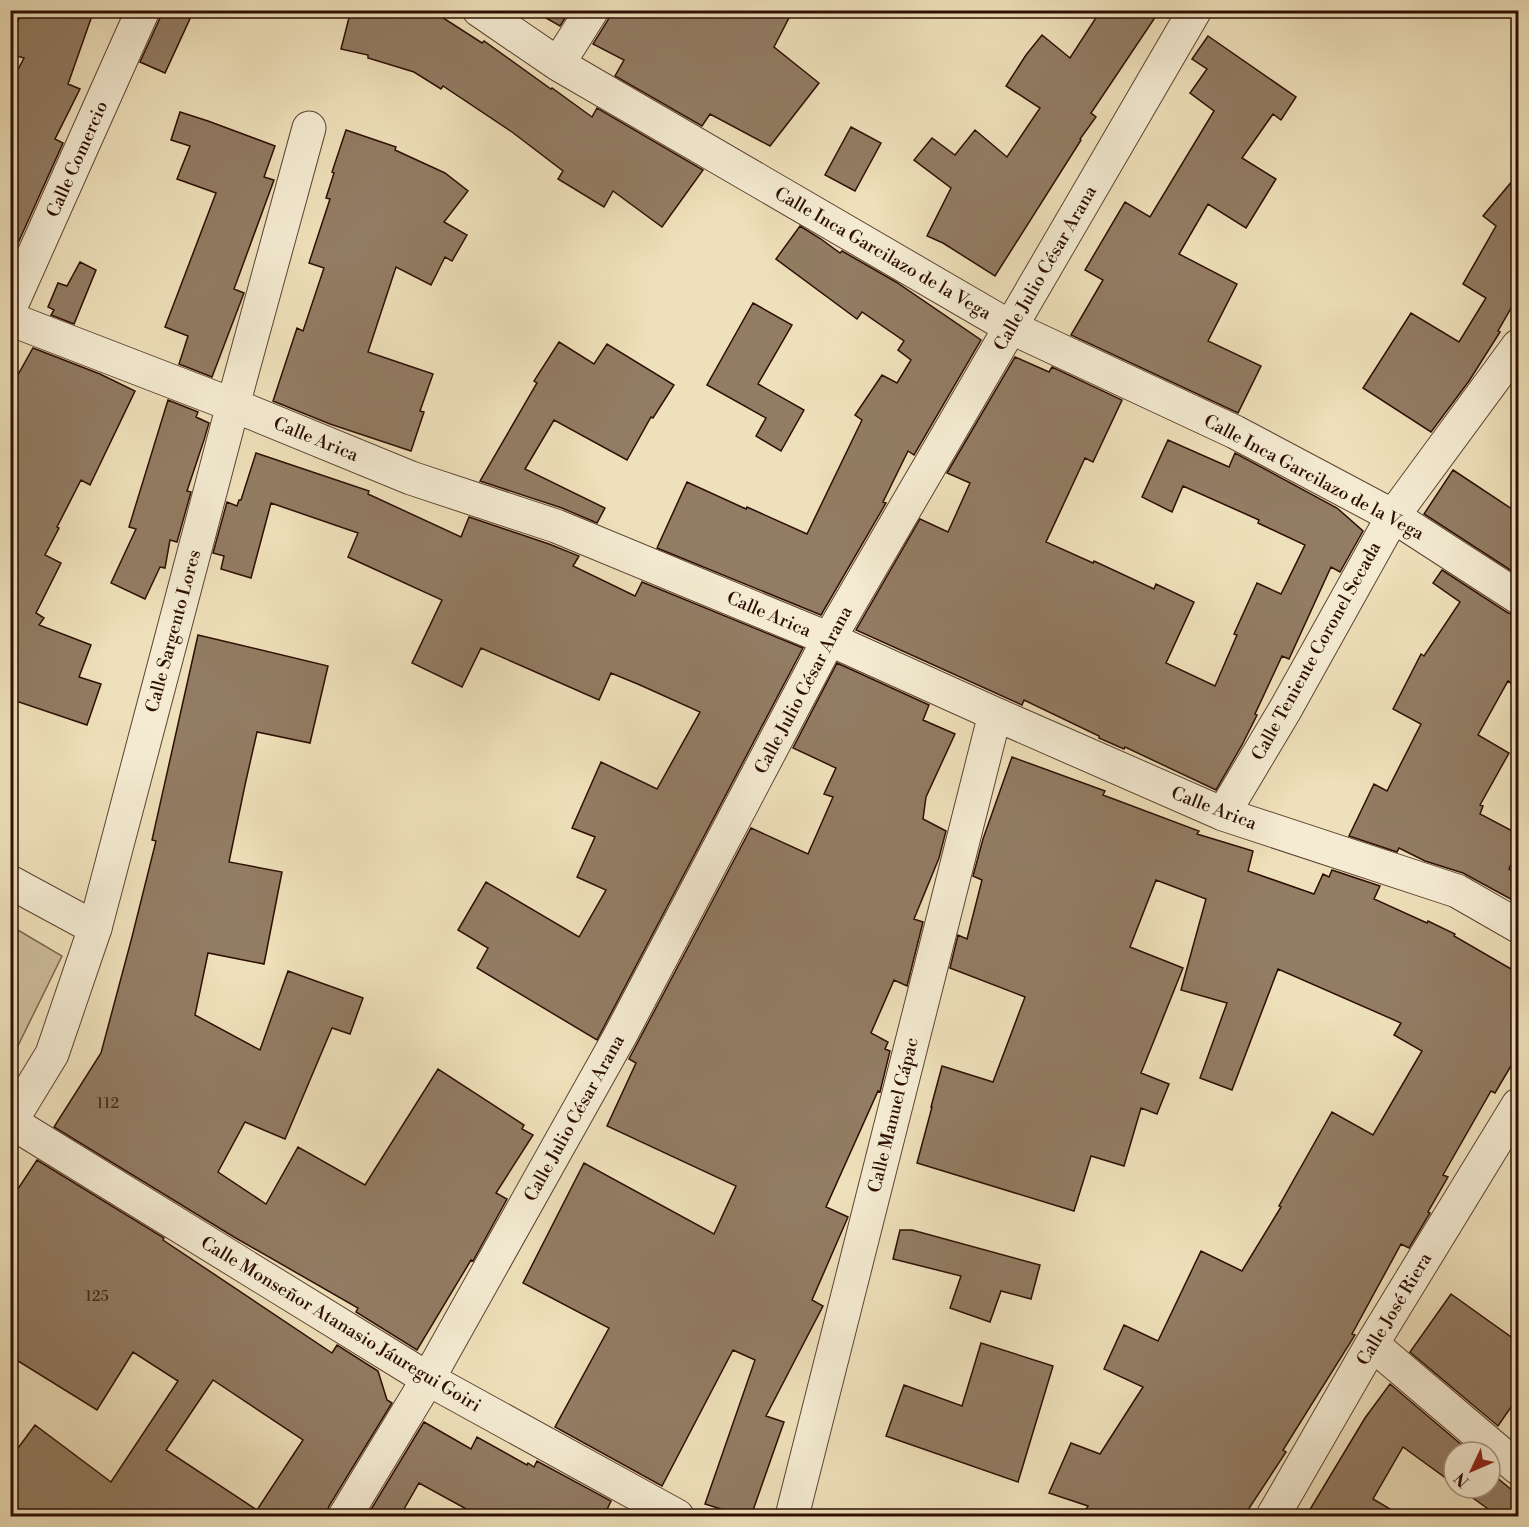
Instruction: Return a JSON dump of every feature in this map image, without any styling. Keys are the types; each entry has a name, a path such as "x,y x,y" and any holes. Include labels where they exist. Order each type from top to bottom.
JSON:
{"street":[{"name":"Calle Comercio","path":"10,308 143,10"},
{"name":"Calle Inca Garcilazo de la Vega","path":"479,10 558,64 1010,327 1235,432 1393,516 1518,597"},
{"path":"558,64 592,10"},
{"name":"Calle Julio César Arana","path":"345,1516 428,1379 620,1036 829,639 1196,10"},
{"name":"Calle Sargento Lores","path":"11,1122 52,1054 95,928 233,405 309,128"},
{"name":"Calle Arica","path":"10,319 233,405 411,478 556,526 829,639 1223,814 1457,891 1518,926"},
{"name":"Calle Teniente Coronel Secada","path":"1223,814 1285,710 1393,516 1518,345"},
{"name":"Calle Manuel Cápac","path":"792,1516 995,714"},
{"path":"10,882 95,928"},
{"name":"Calle José Riera","path":"1273,1516 1372,1344 1518,1105"},
{"name":"Calle Monseñor Atanasio Jáuregui Goiri","path":"11,1122 428,1379 677,1516"},
{"path":"1372,1344 1518,1468"}],"shaded area":[{"path":"11,926 62,956 11,1060"}],"building":[{"path":"22,10 94,10 68,84 80,89 55,139 63,143 10,261 10,85 24,58 10,54 10,22 17,24"},
{"path":"161,10 194,10 165,73 140,62 160,18"},
{"path":"351,10 431,10 482,43 484,41 592,117 597,108 703,170 662,227 613,191 604,207 558,179 563,171 512,132 443,86 441,89 414,72 368,58 368,55 341,49"},
{"path":"532,10 570,10 560,26"},
{"path":"611,10 793,10 774,47 819,83 770,146 710,114 702,126 615,76 624,60 593,44 608,20"},
{"path":"1101,10 1160,10 1091,113 1096,117 995,276 943,243 927,236 951,188 914,160 932,138 955,155 975,130 1007,157 1040,108 1006,86 1042,35 1070,58"},
{"path":"1208,36 1296,97 1281,120 1273,114 1242,158 1276,179 1246,228 1208,204 1179,254 1237,284 1208,341 1261,366 1238,413 1071,335 1103,280 1085,270 1125,202 1150,217 1214,111 1190,93 1207,69 1192,59"},
{"path":"180,112 275,146 264,177 274,180 234,289 244,293 212,377 179,364 188,336 165,327 216,193 177,179 190,146 171,140"},
{"path":"851,127 881,143 855,191 825,175"},
{"path":"346,130 396,147 395,150 445,173 468,191 444,222 467,235 452,261 445,257 431,285 396,267 368,352 433,374 420,411 424,412 411,451 330,424 273,401 297,328 303,331 324,268 309,263 330,199 326,198 334,173 332,172"},
{"path":"1518,174 1518,296 1498,331 1500,332 1469,381 1431,432 1363,388 1411,313 1459,342 1486,298 1463,284 1496,226 1483,216"},
{"path":"800,226 840,253 842,251 896,282 981,340 914,455 908,451 883,502 886,503 821,615 657,548 687,482 807,534 862,420 855,415 882,375 897,383 911,360 898,350 904,341 862,312 857,319 776,259"},
{"path":"80,262 96,270 74,324 51,315 54,310 48,307 58,283 67,286"},
{"path":"753,303 792,325 758,384 804,410 781,451 756,436 766,418 707,385"},
{"path":"559,342 594,364 607,344 674,385 653,418 651,417 627,460 554,420 525,469 605,508 597,523 562,508 480,481 537,383 534,381"},
{"path":"33,348 100,374 135,391 90,485 81,480 57,527 59,528 45,555 61,563 36,613 44,618 39,625 91,645 79,677 101,684 87,725 10,699 10,389"},
{"path":"1015,357 1049,372 1052,367 1122,400 1093,462 1085,458 1046,542 1154,589 1156,584 1194,602 1166,663 1215,686 1237,635 1234,634 1257,583 1281,594 1305,545 1258,523 1259,520 1183,486 1172,512 1142,497 1168,440 1229,467 1235,453 1337,508 1363,531 1340,572 1331,567 1289,659 1282,656 1255,714 1257,715 1216,790 1125,747 1124,749 1099,738 1024,700 1022,705 856,630 920,519 948,532 970,483 947,473"},
{"path":"168,400 198,412 196,417 209,423 187,491 191,492 177,542 170,540 165,568 160,567 145,599 111,583 136,529 129,527"},
{"path":"256,453 369,491 368,494 461,537 469,517 549,544 579,556 573,566 635,596 642,582 803,648 597,1040 477,968 488,948 458,930 486,882 579,937 606,890 577,877 595,837 572,828 601,762 657,789 700,712 611,673 599,700 481,648 462,687 412,663 442,600 348,557 358,533 271,503 251,578 221,569 224,556 213,553 227,502 237,506 241,500"},
{"path":"1453,470 1518,513 1518,575 1424,514"},
{"path":"1442,570 1508,613 1518,615 1518,689 1508,681 1478,735 1509,753 1480,805 1483,806 1480,814 1518,834 1518,850 1509,869 1518,874 1518,903 1463,873 1425,861 1399,848 1397,852 1349,836 1374,784 1387,791 1421,724 1393,709 1421,654 1424,656 1460,602 1433,583"},
{"path":"198,635 328,666 310,743 257,732 245,785 229,862 282,872 264,964 208,953 195,1015 260,1050 288,971 363,998 350,1034 332,1028 285,1139 245,1122 218,1172 266,1204 298,1147 365,1185 438,1069 524,1125 522,1129 533,1135 496,1193 507,1199 473,1261 471,1260 417,1350 356,1312 358,1308 234,1237 54,1127 101,1053 156,841 152,840"},
{"path":"837,663 929,705 923,720 955,734 926,797 923,819 946,831 939,858 914,919 923,922 907,986 894,980 871,1033 888,1042 885,1049 890,1051 880,1092 878,1091 826,1207 848,1217 812,1300 823,1306 766,1416 784,1422 751,1516 743,1516 705,1504 755,1360 733,1350 662,1486 555,1427 609,1328 523,1283 584,1163 714,1234 736,1186 607,1126 636,1063 629,1059 751,828 808,854 833,797 824,794 836,768 793,748"},
{"path":"1012,757 1105,791 1103,795 1199,831 1197,834 1253,851 1248,871 1314,894 1323,874 1329,877 1332,870 1380,886 1374,899 1455,934 1454,936 1518,973 1518,1054 1495,1093 1491,1091 1443,1175 1448,1177 1428,1212 1430,1213 1409,1248 1401,1244 1352,1334 1355,1335 1283,1450 1286,1452 1244,1516 1082,1516 1088,1506 1049,1493 1071,1443 1100,1454 1143,1387 1104,1369 1124,1325 1158,1341 1201,1251 1242,1271 1281,1207 1279,1206 1332,1112 1373,1135 1422,1051 1394,1035 1401,1023 1278,969 1232,1090 1200,1078 1227,1003 1181,990 1206,899 1156,880 1130,947 1183,968 1141,1073 1169,1084 1157,1114 1141,1108 1124,1166 1091,1156 1074,1211 917,1163 942,1066 993,1082 1025,997 950,968 958,935 967,939 982,880 973,876 983,839"},
{"path":"37,1160 164,1238 163,1240 332,1353 337,1345 378,1371 387,1400 392,1403 329,1506 326,1516 10,1516 10,1459 35,1425 111,1482 178,1381 133,1352 97,1410 10,1356 10,1201","holes":["213,1380 303,1440 257,1510 166,1450"]},
{"path":"900,1230 912,1230 1040,1265 1031,1299 1001,1291 990,1322 950,1308 961,1276 893,1259"},
{"path":"1451,1294 1518,1342 1518,1397 1498,1426 1410,1352"},
{"path":"981,1343 1053,1366 1018,1482 886,1436 904,1385 962,1406"},
{"path":"1390,1384 1456,1440 1442,1440 1442,1475 1403,1447 1373,1499 1402,1516 1306,1516 1365,1418"},
{"path":"424,1422 471,1449 477,1437 527,1465 528,1463 534,1467 537,1461 611,1501 604,1516 479,1516 419,1483 400,1516 367,1516"},
{"path":"1502,1482 1518,1495 1518,1516 1498,1516 1476,1500 1502,1500"}]}
